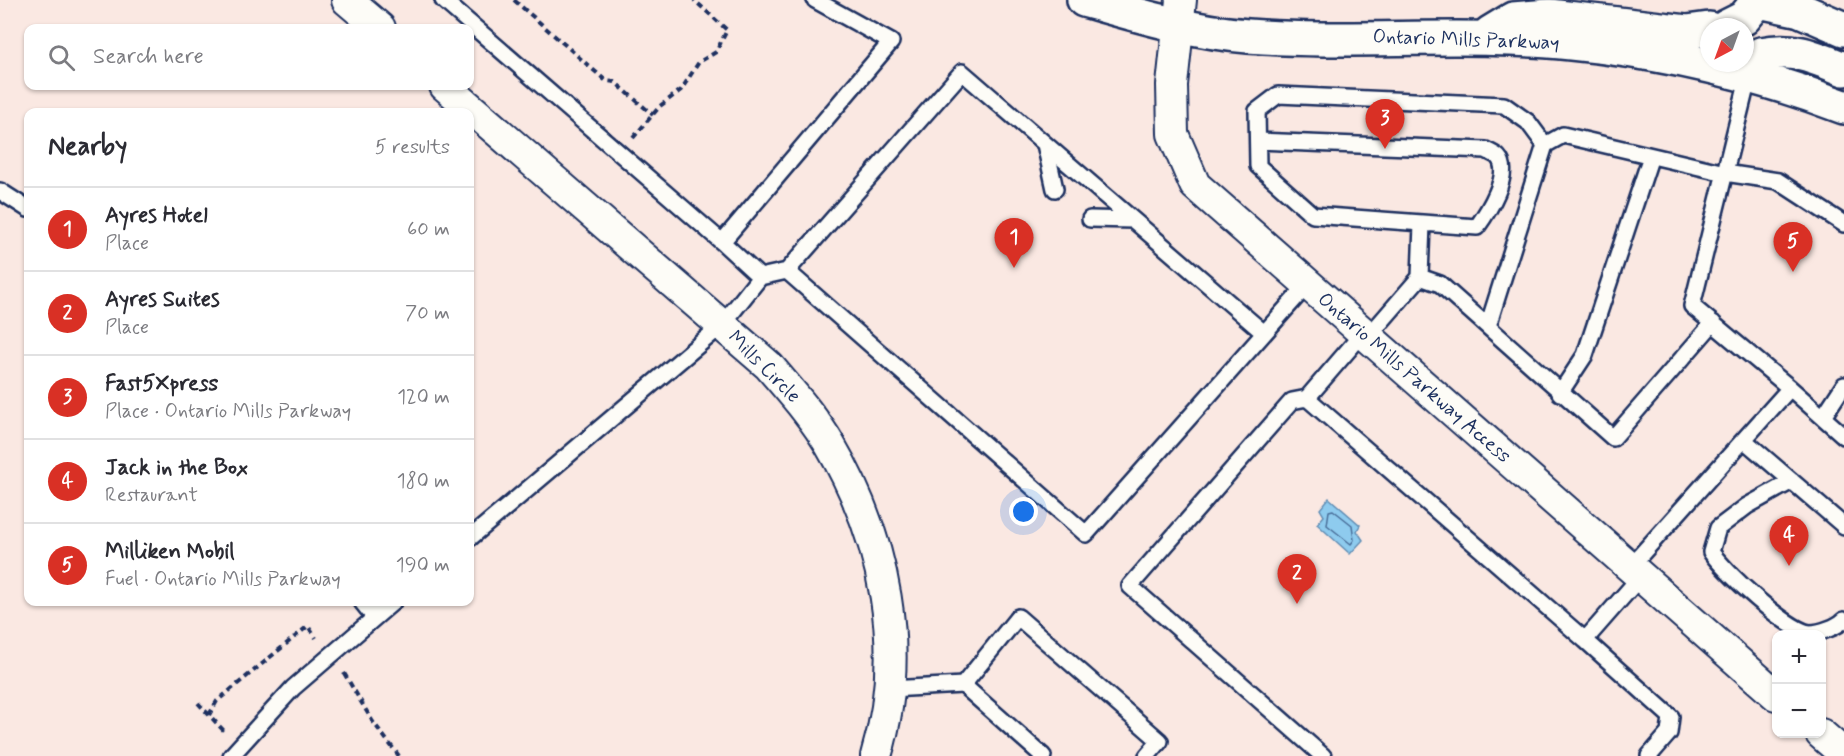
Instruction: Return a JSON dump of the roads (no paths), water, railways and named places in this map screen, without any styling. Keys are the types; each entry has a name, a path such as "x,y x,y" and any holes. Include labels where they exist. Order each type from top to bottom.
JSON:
{"main road":[{"name":"Ontario Mills Parkway","path":"1084,0 1180,12 1247,36 1481,38 1571,43 1749,75 1844,106"},
{"path":"1744,18 1756,0 1800,10 1844,29"},
{"path":"1481,38 1513,19 1549,16 1687,32 1700,30"},
{"path":"1749,75 1761,54 1782,50 1810,55 1844,69"}],"street":[{"path":"347,0 375,24"},
{"name":"Ontario Mills Parkway Access","path":"1180,12 1172,85 1173,134 1195,185 1772,691"},
{"name":"Mills Circle","path":"450,90 470,108"},
{"name":"Mills Circle","path":"474,111 769,366 803,406 831,446 869,527 883,576 889,616 890,689 883,733 876,756"},
{"path":"1826,738 1844,754"}],"lane":[{"path":"443,0 470,24"},
{"path":"722,242 891,42 815,0"},
{"path":"474,27 760,277"},
{"path":"474,535 722,325 760,277 787,271 962,72 1264,333"},
{"path":"1749,75 1692,306 1844,436"},
{"path":"1258,141 1486,150 1498,158 1503,168 1494,203 1478,227 1313,215 1258,166 1257,111 1278,95 1504,105 1528,122 1545,145"},
{"path":"1488,326 1545,145 1563,135 1725,173 1778,181 1844,224"},
{"path":"1046,144 1055,189"},
{"path":"1560,393 1585,355 1651,156"},
{"path":"0,191 24,206"},
{"path":"1090,219 1133,220"},
{"path":"1323,756 1130,586 1292,401 1307,398 1420,277 1422,224"},
{"path":"787,271 1086,534 1307,285"},
{"path":"1420,277 1440,284 1613,438 1713,323"},
{"path":"1823,417 1844,385"},
{"path":"1585,640 1635,571 1790,388"},
{"path":"1307,398 1671,717 1669,733 1649,756"},
{"path":"1744,440 1844,526"},
{"path":"1792,482 1746,506 1718,528 1711,552 1722,568 1791,626 1810,633 1838,625 1844,620"},
{"path":"365,606 374,617"},
{"path":"235,753 293,688 388,606"},
{"path":"963,685 1018,617 1160,741 1147,756"},
{"path":"890,689 963,685 1043,756"}],"water":[{"path":"1329,498 1360,525 1357,531 1363,540 1350,554 1317,524 1324,516 1320,509"}],"place":[{"name":"Fast5Xpress","path":"1385,149"},
{"name":"Ayres Hotel","path":"1014,268"},
{"name":"Milliken Mobil","path":"1793,272"},
{"name":"Jack in the Box","path":"1789,566"},
{"name":"Ayres Suites","path":"1297,604"}]}
